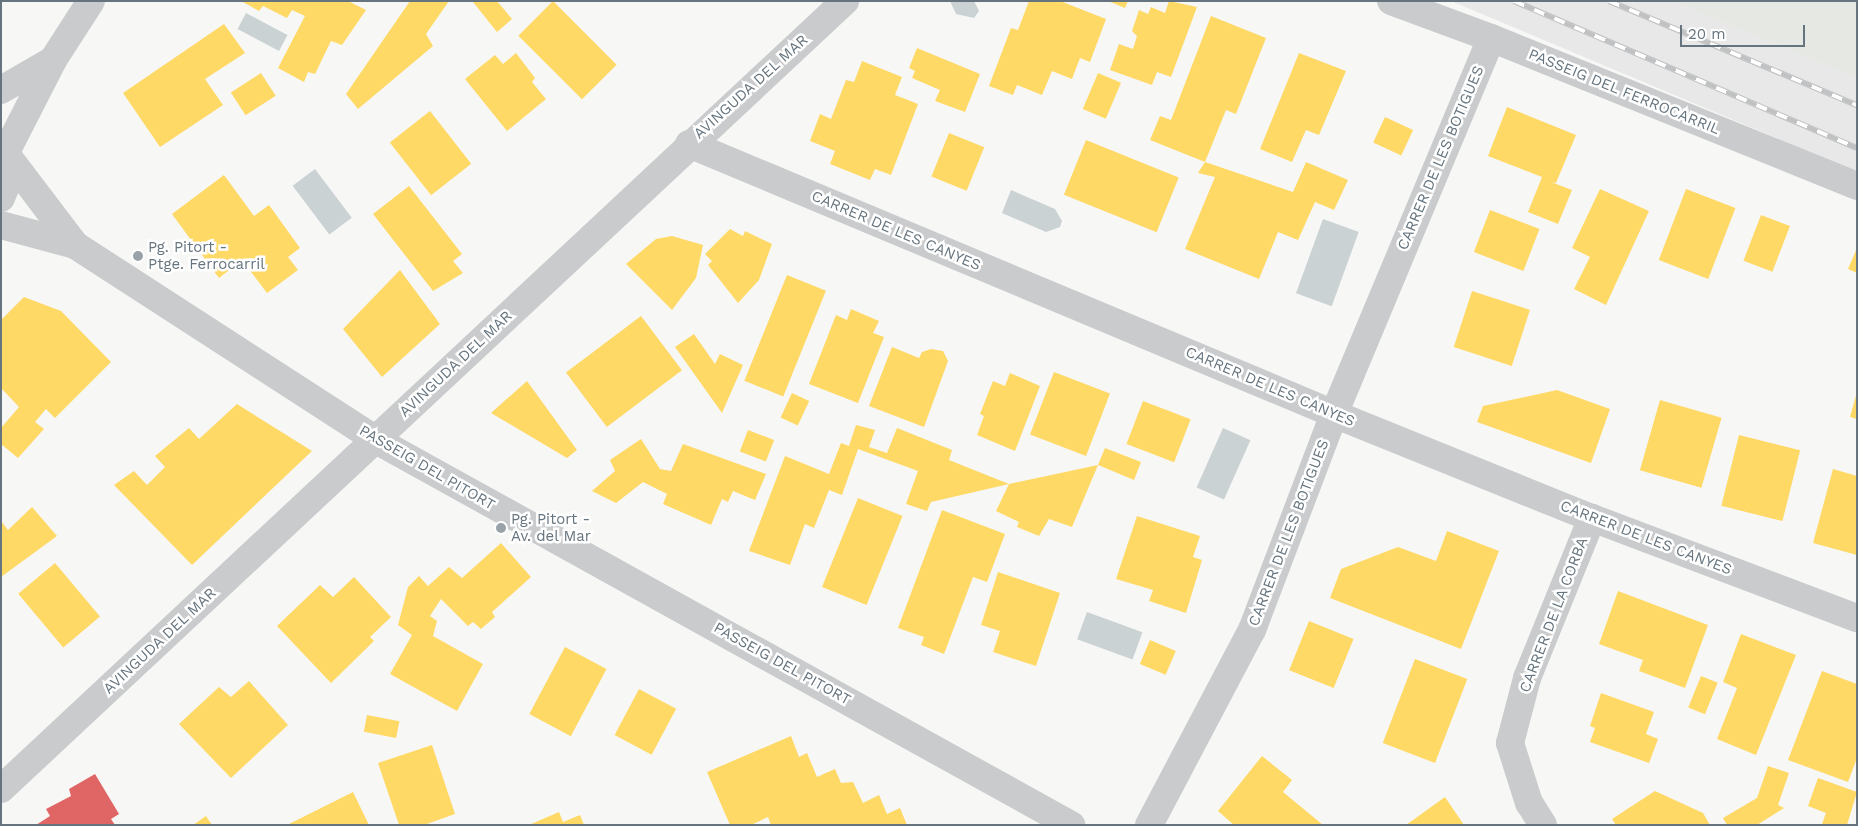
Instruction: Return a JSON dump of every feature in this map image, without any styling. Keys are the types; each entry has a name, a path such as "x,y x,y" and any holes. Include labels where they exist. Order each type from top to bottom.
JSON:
{"street":[{"path":"1,198 10,176 6,148 52,60 91,1"},
{"name":"AVINGUDA DEL MAR","path":"1,789 376,440 689,144 845,1"},
{"name":"PASSEIG DEL FERROCARRIL","path":"1391,1 1491,38 1857,186"},
{"name":"CARRER DE LES BOTIGUES","path":"1149,825 1252,630 1334,414 1491,38"},
{"path":"1,90 52,60"},
{"name":"CARRER DE LES CANYES","path":"689,144 1334,414 1592,518 1857,618"},
{"name":"PASSEIG DEL PITORT","path":"6,148 75,245 376,440 1071,825"},
{"path":"1,225 75,245"},
{"name":"CARRER DE LA CORBA","path":"1543,825 1529,803 1510,743 1527,678 1592,518"}],"shaded area":[{"path":"950,1 974,1 979,11 974,18 956,14"},
{"path":"1451,1 1672,1 1857,78 1857,172"},
{"path":"1672,1 1857,1 1857,78"},
{"path":"246,13 287,35 279,51 238,29"},
{"path":"315,169 352,218 329,235 293,186"},
{"path":"1011,190 1055,209 1062,221 1060,227 1046,232 1002,213"},
{"path":"1323,219 1359,232 1332,306 1296,293"},
{"path":"1223,428 1250,440 1224,500 1197,487"},
{"path":"1087,612 1142,632 1133,659 1077,639"}],"building: Viviendas":[{"path":"241,1 348,1 366,10 342,45 331,41 315,74 308,72 304,82 278,68 305,16 292,10 287,18 263,6 259,11"},
{"path":"410,1 449,1 426,34 433,46 358,109 346,94"},
{"path":"497,1 512,19 497,32 473,2"},
{"path":"553,1 617,65 582,99 518,36"},
{"path":"1029,1 1060,1 1106,19 1090,62 1080,58 1072,79 1052,71 1042,95 1017,85 1013,95 989,86 1011,28 1018,30"},
{"path":"1108,1 1128,1 1125,8"},
{"path":"1169,1 1197,7 1171,77 1157,72 1152,85 1110,70 1119,44 1133,49 1137,36 1132,31 1139,10 1148,14 1151,7 1165,13"},
{"path":"1211,16 1266,38 1236,114 1226,110 1205,162 1150,140 1160,116 1171,120"},
{"path":"224,24 245,53 205,79 223,105 160,147 123,93"},
{"path":"917,48 980,74 965,112 935,101 940,90 912,78 915,71 909,68"},
{"path":"516,53 535,78 532,82 546,99 507,131 465,79 495,55 503,64"},
{"path":"1299,53 1346,71 1319,135 1306,130 1292,162 1260,149"},
{"path":"862,61 902,77 895,95 918,104 891,175 875,169 870,180 830,164 835,151 810,141 820,114 831,119 846,80 854,82"},
{"path":"261,73 276,96 246,115 231,93"},
{"path":"1098,73 1121,83 1106,119 1083,109"},
{"path":"1507,107 1576,135 1556,183 1551,182 1572,190 1558,224 1528,212 1542,177 1488,156"},
{"path":"430,111 471,164 431,195 390,142"},
{"path":"1385,117 1413,130 1401,155 1373,142"},
{"path":"949,133 984,147 967,191 931,177"},
{"path":"1086,140 1179,177 1157,232 1064,195"},
{"path":"1205,162 1293,192 1306,162 1348,180 1334,210 1315,202 1298,240 1278,232 1259,279 1185,249 1215,177 1198,173"},
{"path":"224,175 254,216 269,205 300,248 288,257 298,270 267,293 242,260 219,278 172,214"},
{"path":"409,186 462,254 453,261 463,273 433,291 373,214"},
{"path":"1600,189 1649,211 1606,305 1574,289 1590,257 1572,248"},
{"path":"1686,189 1735,208 1708,279 1659,260"},
{"path":"1490,210 1539,229 1523,271 1474,252"},
{"path":"1761,215 1790,226 1772,272 1743,261"},
{"path":"730,229 743,236 745,231 772,244 759,280 738,303 708,265 712,261 705,254"},
{"path":"672,236 703,245 696,278 672,310 626,264 656,239"},
{"path":"1857,248 1857,273 1848,269"},
{"path":"400,270 440,324 382,377 343,329"},
{"path":"787,275 826,291 783,396 744,381"},
{"path":"1472,291 1530,310 1512,366 1454,347"},
{"path":"24,297 61,311 111,362 55,418 46,409 35,422 44,429 18,458 1,444 1,428 19,407 1,388 1,320"},
{"path":"851,309 879,321 873,333 884,337 858,403 809,384 836,315 847,320"},
{"path":"641,316 682,370 607,427 566,373"},
{"path":"694,334 715,364 720,354 743,365 722,413 675,347"},
{"path":"892,347 919,358 922,352 931,349 943,351 948,361 924,427 869,406"},
{"path":"1054,372 1110,394 1086,456 1030,435"},
{"path":"1010,373 1040,386 1015,451 977,435 984,416 980,414 993,381 1005,386"},
{"path":"527,381 577,450 567,458 491,413"},
{"path":"1557,390 1610,409 1591,463 1477,422 1483,406"},
{"path":"1857,392 1857,419 1850,417"},
{"path":"792,393 809,401 798,426 781,417"},
{"path":"1660,400 1722,418 1701,488 1640,470"},
{"path":"1143,401 1191,419 1174,462 1127,444"},
{"path":"237,404 312,451 192,565 114,485 134,471 147,485 165,467 155,456 189,428 199,439"},
{"path":"856,425 875,430 869,447 887,453 897,428 952,450 949,460 1009,484 931,502 927,511 906,504 918,471 858,449 842,495 829,490 814,528 805,524 790,565 749,551 785,456 829,474 841,443 849,446"},
{"path":"748,430 774,440 766,462 740,451"},
{"path":"1739,435 1800,450 1782,521 1721,506"},
{"path":"641,439 660,469 671,471 683,444 766,474 755,500 733,491 728,502 722,499 711,525 663,504 667,494 643,482 616,503 592,491 615,471 610,460"},
{"path":"1105,448 1141,462 1134,480 1098,465"},
{"path":"1098,465 1072,527 1049,519 1039,536 1017,527 1019,522 996,511 1009,484"},
{"path":"1833,469 1857,476 1857,555 1813,543"},
{"path":"858,498 903,516 867,605 822,587"},
{"path":"32,507 57,536 1,577 1,521 8,530"},
{"path":"942,510 1005,534 987,582 973,577 944,654 921,645 924,637 898,628"},
{"path":"1137,516 1200,536 1193,557 1202,560 1186,613 1149,601 1153,590 1116,579"},
{"path":"1447,531 1499,551 1461,649 1330,598 1341,569 1398,547 1436,561"},
{"path":"501,543 531,577 492,612 495,617 481,629 473,622 468,626 441,599 430,616 437,621 433,636 483,664 457,711 390,674 412,635 398,625 408,587 419,576 428,586 449,567 462,578"},
{"path":"55,563 100,617 63,647 18,594"},
{"path":"998,572 1060,593 1036,666 993,652 1000,631 981,625"},
{"path":"354,577 391,617 370,637 374,641 331,683 277,626 320,585 333,597"},
{"path":"1618,591 1708,625 1685,688 1639,671 1643,660 1599,644"},
{"path":"1309,621 1354,639 1334,688 1289,670"},
{"path":"1741,634 1796,655 1756,755 1717,739 1737,688 1723,682"},
{"path":"1150,640 1176,651 1166,675 1140,664"},
{"path":"565,647 606,669 571,736 529,714"},
{"path":"1415,659 1467,679 1435,763 1383,743"},
{"path":"1822,671 1857,684 1857,758 1848,782 1788,760"},
{"path":"1701,676 1718,683 1705,714 1688,708"},
{"path":"249,681 288,725 231,778 179,724 219,687 231,697"},
{"path":"639,689 676,709 652,755 615,735"},
{"path":"1601,693 1654,712 1646,734 1658,739 1649,763 1590,742 1595,728 1590,726"},
{"path":"367,715 399,721 396,738 364,732"},
{"path":"791,736 799,757 807,753 817,777 835,769 841,783 853,782 863,803 879,795 887,814 900,808 907,825 771,825 768,817 751,825 730,825 707,772"},
{"path":"432,745 455,814 424,825 399,825 378,763"},
{"path":"1262,756 1292,780 1283,792 1323,825 1234,825 1218,811"},
{"path":"1768,766 1789,773 1778,805 1784,808 1757,825 1727,825 1723,818 1757,798"},
{"path":"1818,778 1857,792 1847,825 1822,824 1826,813 1808,806"},
{"path":"1655,791 1703,813 1710,825 1616,825 1612,819"},
{"path":"353,792 369,825 287,825"},
{"path":"1445,797 1464,825 1406,825"},
{"path":"559,812 563,822 580,815 584,825 529,825"},
{"path":"206,816 212,825 193,825"}],"building: Comercios":[{"path":"95,774 119,814 111,819 115,825 36,825 50,816 46,809 71,796 69,789"}],"railway":[{"path":"1514,1 1857,148"},
{"path":"1609,1 1857,105"}],"place":[{"name":"Pg. Pitort - Ptge. Ferrocarril","path":"138,256"},
{"name":"Pg. Pitort - Av. del Mar","path":"501,528"}]}
